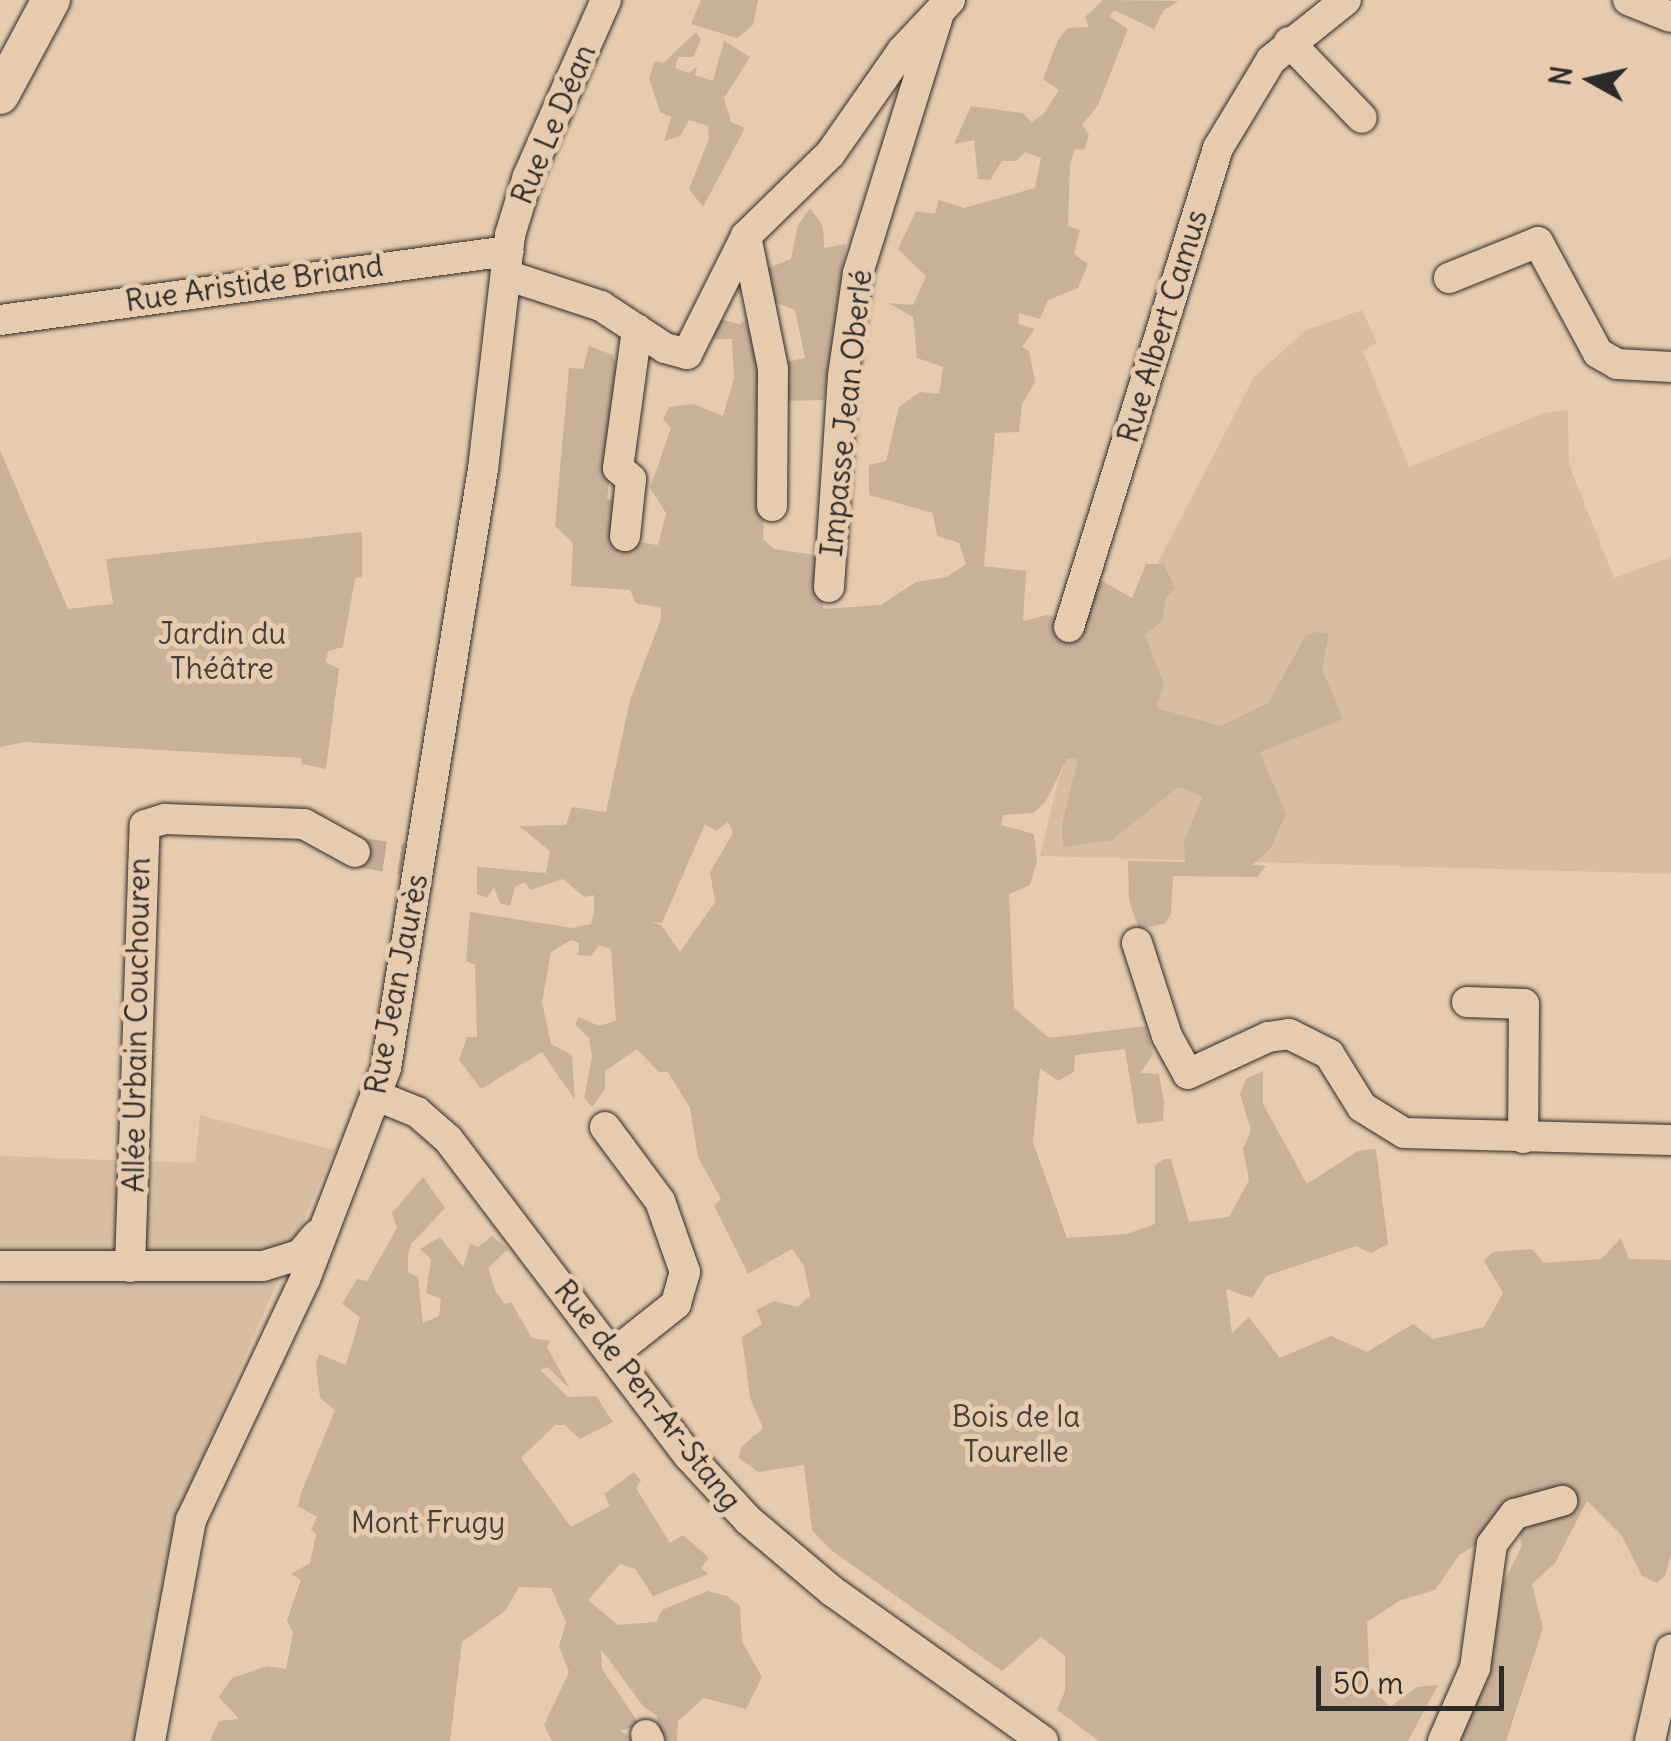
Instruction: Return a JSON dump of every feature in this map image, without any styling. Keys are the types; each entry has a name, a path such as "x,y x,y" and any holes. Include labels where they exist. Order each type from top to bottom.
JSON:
{"main road":[{"path":"4,76 52,0"}],"street":[{"name":"Rue Le Déan","path":"507,263 523,190 606,0"},
{"name":"Rue Albert Camus","path":"1069,627 1218,148 1256,79 1289,42 1346,0"},
{"path":"1628,0 1671,17"},
{"path":"507,263 601,306 677,354 687,354 746,236 830,154 902,51 944,7"},
{"name":"Impasse Jean Oberlé","path":"829,587 843,376 858,274 944,7"},
{"path":"1289,42 1362,118"},
{"path":"746,236 774,369 772,506"},
{"path":"1450,278 1538,242 1598,353 1617,364 1671,367"},
{"name":"Rue Aristide Briand","path":"0,320 507,263"},
{"name":"Rue Jean Jaurès","path":"150,1741 191,1520 291,1304 377,1096 410,861 483,469 507,263"},
{"path":"625,536 631,479 618,468 637,329"},
{"name":"Allée Urbain Couchouren","path":"130,1267 146,825 158,819 304,824 355,852"},
{"path":"1138,943 1167,1036 1188,1074 1268,1037 1289,1034 1329,1054 1362,1107 1392,1129 1523,1138 1671,1140"},
{"path":"1468,1002 1524,1004 1523,1138"},
{"name":"Rue de Pen-Ar-Stang","path":"377,1096 416,1112 448,1139 688,1456 775,1546 1043,1741"},
{"path":"606,1127 660,1201 686,1272 676,1304 613,1354"},
{"path":"0,1266 270,1265 300,1255 324,1224"},
{"path":"270,1265 286,1279 291,1304"},
{"path":"1443,1741 1475,1668 1492,1544 1515,1514 1562,1501"},
{"path":"1650,1741 1671,1650"}],"shaded area":[{"path":"1362,310 1377,343 1363,351 1409,467 1544,413 1568,410 1569,465 1614,578 1671,557 1671,874 1040,856 1058,781 1105,665 1254,377 1306,330"},
{"path":"200,1115 334,1150 174,1522 134,1741 0,1741 0,1156 195,1163"}],"green space":[{"path":"701,0 758,0 753,25 737,38 691,24"},
{"name":"Bois de la Tourelle","path":"1103,0 1179,1 1164,10 1154,29 1114,10 1110,17 1128,29 1098,105 1082,125 1089,135 1084,150 1075,149 1070,165 1068,226 1080,230 1074,254 1088,264 1078,288 1048,300 1040,319 1019,313 1018,324 1035,329 1022,347 1029,351 1035,382 1022,404 1019,432 995,433 984,566 1026,571 1023,621 1047,615 1071,620 1092,575 1132,598 1146,564 1164,564 1175,589 1166,597 1162,621 1145,635 1164,684 1156,708 1221,726 1268,703 1306,635 1329,634 1322,669 1343,719 1260,752 1286,814 1270,849 1252,865 1266,866 1257,877 1173,876 1171,914 1164,924 1139,929 1129,901 1128,861 1185,862 1184,841 1203,796 1178,787 1112,840 1063,847 1062,824 1078,758 1067,759 1046,801 1033,813 1003,815 1001,825 1034,834 1037,861 1030,885 1009,894 1014,1008 1049,1038 1146,1026 1153,1055 1140,1073 1159,1074 1164,1102 1163,1121 1137,1124 1125,1049 1075,1055 1074,1072 1058,1081 1040,1068 1033,1142 1067,1238 1127,1234 1155,1224 1155,1165 1164,1159 1171,1159 1189,1222 1229,1217 1249,1180 1243,1148 1251,1130 1240,1094 1246,1079 1263,1071 1263,1104 1307,1184 1358,1151 1376,1149 1388,1244 1371,1253 1356,1246 1266,1276 1252,1298 1226,1289 1232,1333 1249,1317 1280,1358 1331,1336 1367,1352 1413,1324 1433,1339 1484,1327 1503,1293 1484,1261 1493,1252 1532,1249 1544,1263 1601,1259 1621,1238 1629,1259 1671,1260 1671,1555 1665,1576 1657,1583 1642,1576 1622,1536 1587,1501 1555,1563 1532,1584 1543,1628 1506,1741 1452,1741 1489,1611 1522,1546 1518,1522 1459,1555 1435,1590 1401,1600 1367,1622 1370,1686 1390,1707 1417,1687 1438,1685 1408,1741 1099,1741 1057,1710 1065,1691 1065,1656 1041,1637 1002,1671 831,1550 812,1530 804,1465 758,1472 739,1458 741,1447 763,1428 750,1398 742,1337 762,1324 756,1310 774,1301 798,1307 810,1296 804,1266 792,1249 748,1274 714,1206 721,1199 698,1157 690,1108 668,1072 659,1072 637,1049 605,1071 605,1089 592,1107 584,1098 592,1057 589,1038 575,1025 579,1017 599,1026 616,1021 611,949 599,945 591,956 578,955 579,943 571,940 551,952 542,1002 551,1044 572,1055 575,1100 542,1052 481,1089 459,1060 467,1037 477,1037 475,965 466,961 470,912 573,928 591,924 594,912 594,895 584,897 563,879 530,890 525,882 515,887 510,906 500,903 494,887 487,898 477,894 477,867 546,873 550,851 519,826 566,825 572,807 606,812 630,700 661,619 661,608 636,603 630,590 571,586 573,543 555,526 569,368 583,369 589,346 613,355 621,387 607,499 622,502 621,540 658,545 666,513 650,488 671,428 663,419 669,407 694,404 723,416 734,379 732,339 711,339 715,318 740,324 754,314 771,365 805,358 795,310 769,300 761,271 791,259 798,225 810,208 823,226 824,248 846,244 824,400 783,401 768,419 763,539 774,549 815,555 822,563 823,609 881,605 916,582 947,577 966,564 959,543 937,536 933,513 869,495 869,465 886,461 899,407 920,392 939,394 943,367 917,358 913,317 888,303 913,305 926,276 898,249 916,211 935,214 939,200 964,208 1035,188 1041,158 1025,152 1016,161 1002,161 990,180 978,179 974,140 954,144 971,106 1022,113 1032,122 1044,113 1059,90 1043,79 1058,40 1068,28 1089,27 1085,17","holes":["728,822 733,833 710,872 715,902 680,952 661,925 651,922 662,923 705,824 716,831"]},
{"path":"696,32 701,40 693,57 678,57 675,68 689,73 697,66 695,75 713,81 724,41 750,57 724,98 731,122 745,128 703,207 689,189 709,139 708,126 689,120 680,136 664,141 671,117 660,112 649,78 655,61 663,63"},
{"name":"Jardin du Théâtre","path":"0,450 68,609 113,604 106,559 362,532 362,577 355,578 343,647 328,651 326,662 339,669 326,769 302,764 301,758 25,742 0,747"},
{"name":"Mont Frugy","path":"423,1177 445,1208 411,1244 408,1256 408,1272 418,1277 423,1323 439,1316 441,1299 426,1293 431,1259 420,1249 440,1237 463,1267 470,1244 478,1247 492,1236 508,1249 488,1268 495,1290 505,1304 511,1302 532,1338 550,1341 547,1347 570,1389 547,1367 540,1370 568,1397 596,1396 613,1422 580,1439 565,1425 555,1425 521,1458 571,1527 610,1506 604,1494 634,1472 641,1481 636,1488 670,1543 683,1535 709,1558 701,1568 708,1574 653,1596 635,1569 620,1564 588,1600 618,1625 656,1622 662,1610 708,1591 727,1596 740,1606 742,1642 762,1677 746,1709 704,1698 678,1721 677,1741 659,1741 657,1716 643,1706 601,1649 602,1669 640,1725 620,1731 637,1741 552,1741 544,1725 569,1672 559,1646 566,1622 551,1588 519,1587 505,1611 462,1642 450,1741 210,1741 219,1721 239,1719 219,1697 232,1678 267,1666 286,1669 293,1633 287,1620 301,1580 291,1574 310,1563 316,1534 311,1530 317,1517 298,1506 335,1410 320,1398 316,1364 319,1354 346,1365 360,1317 342,1304 357,1279 367,1281 397,1228 392,1213"}],"tunnel":[{"path":"355,852 402,859"}]}
